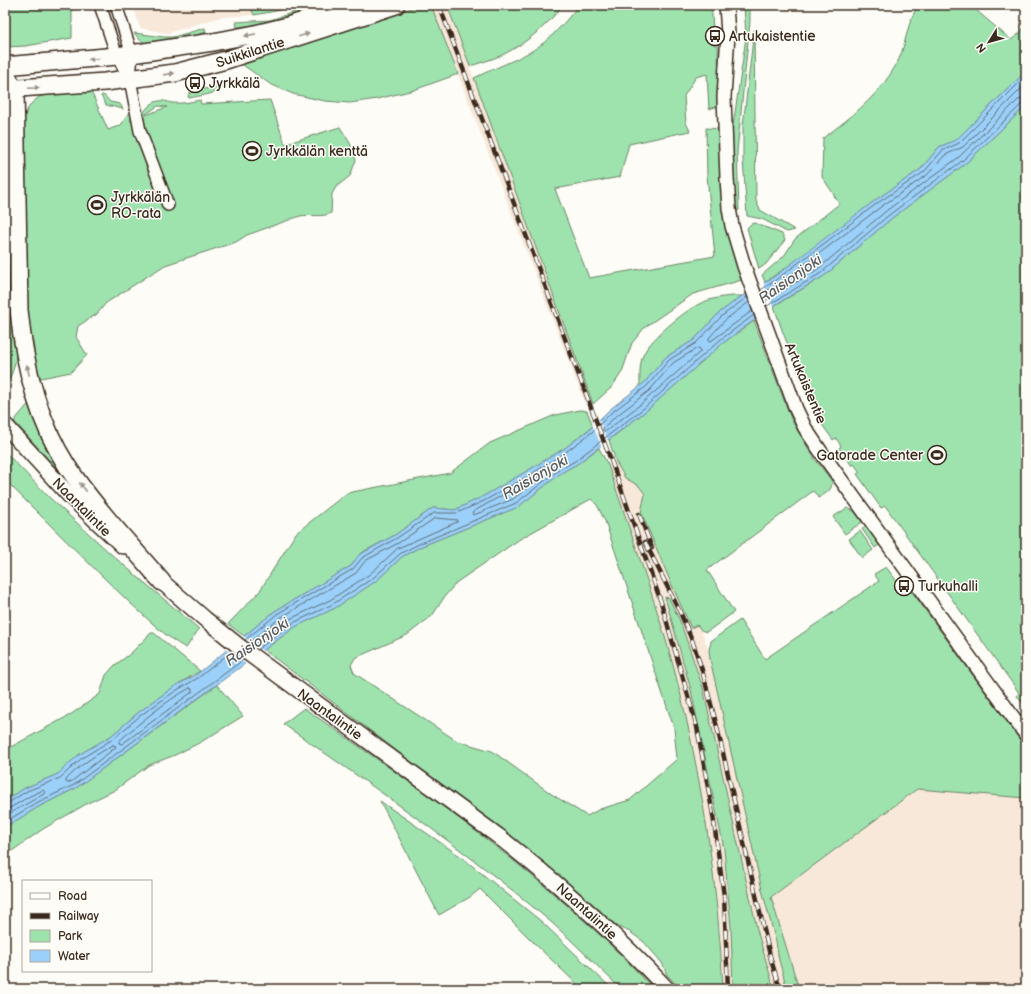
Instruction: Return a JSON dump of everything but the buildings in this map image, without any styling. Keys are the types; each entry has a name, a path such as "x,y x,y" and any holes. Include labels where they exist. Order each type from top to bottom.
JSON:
{"main road":[{"name":"Suikkilantie","path":"5,66 124,55 255,34 284,27 355,5"},
{"name":"Suikkilantie","path":"10,89 63,86 130,79 201,68 396,5"},
{"path":"5,74 10,89 19,310 22,340 32,386 44,420 66,464 102,512 162,582"},
{"name":"Naantalintie","path":"5,425 93,519 205,619 278,676 467,813 538,868 642,961 668,989"},
{"path":"5,438 69,495"}],"street":[{"path":"100,5 124,55 130,79"},
{"path":"116,5 124,55 140,131 168,205"},
{"name":"Artukaistentie","path":"726,5 728,34 724,97 727,183 732,226 744,266 796,409 821,452 1026,735"}],"shaded area":[{"path":"133,5 250,5 254,15 221,17 167,33 140,28"},
{"path":"431,5 447,5 593,404 586,406"},
{"path":"616,462 625,478 639,486 645,494 641,512 691,627 697,625 701,630 709,650 762,890 787,989 774,989 758,933 703,688 680,621 669,598 665,598 691,690 724,849 731,928 733,989 723,989 720,930 700,788 681,695 658,615 608,465"},
{"path":"917,789 1026,798 1026,989 799,989 771,897"}],"green space":[{"path":"5,5 72,5 72,38 26,46 5,47"},
{"path":"250,5 294,5 276,11 254,15"},
{"path":"316,5 333,5 263,24 237,27 236,22 270,20"},
{"path":"421,5 431,5 458,74 414,90 377,99 350,103 325,101 293,94 270,84 240,63"},
{"path":"447,5 563,5 542,28 526,41 509,52 470,66"},
{"path":"579,5 711,5 714,45 718,45 719,106 709,109 707,74 696,77 684,96 686,123 690,131 629,144 620,177 555,189 589,278 715,256 707,176 706,128 722,129 727,228 742,280 693,294 645,327 632,343 622,372 612,387 593,404 474,78 537,48 557,31"},
{"path":"744,5 750,5 750,21 737,152 739,210 736,211 732,133 746,37"},
{"path":"919,5 970,5 1011,40 1020,33 1026,25 1026,65 1022,75 956,140 939,147 921,169 877,199 806,254 765,282 762,275 784,256 795,239 839,204 822,177 823,138 866,103 876,93 892,71 902,52 912,17"},
{"path":"205,28 206,32 180,40 149,44 141,41 134,33 173,37"},
{"path":"754,30 756,201 760,210 795,230 787,232 762,219 747,216 743,159 743,126"},
{"path":"221,85 223,88 216,92 188,97 189,93"},
{"path":"90,89 108,130 121,125 129,112 131,113 132,117 130,121 167,107 158,106 146,114 143,114 149,106 157,101 179,103 200,100 201,104 270,100 285,144 340,127 350,143 356,160 350,176 336,187 332,194 331,213 324,215 300,216 247,235 236,242 165,265 106,303 97,314 78,326 76,337 87,355 71,372 36,379 24,290 26,246 24,119 30,106 41,96"},
{"path":"101,96 105,96 110,102 120,104 123,109 106,105"},
{"name":"Gatorade Center","path":"1026,106 1026,708 1017,696 1019,693 1015,687 886,507 881,508 857,474 860,472 854,464 852,466 839,448 841,446 836,438 833,440 816,416 774,306 824,276 892,218 965,164"},
{"path":"6,148 9,284 16,352 13,370 5,386"},
{"path":"755,223 782,234 785,240 766,264 759,269 747,228 751,224"},
{"path":"742,296 719,313 694,340 666,357 640,387 642,357 648,347 668,326 699,304 715,298"},
{"path":"754,321 792,421 814,458 832,481 832,484 828,491 819,498 813,491 707,570 734,612 706,632 701,630 697,625 691,628 641,512 645,494 639,486 625,478 616,462 609,440 646,411 723,343"},
{"path":"31,401 62,471 59,471 14,421"},
{"path":"580,410 587,411 593,426 565,448 482,497 455,510 433,508 395,535 363,552 351,566 275,611 244,636 228,624 259,592 296,533 347,493 450,473 490,443 555,415"},
{"path":"599,448 608,465 665,637 681,696 697,768 714,878 723,989 681,989 667,975 662,963 644,942 630,932 617,926 585,897 503,829 264,650 295,627 335,608 376,581 403,556 422,546 518,507 561,473 577,464","holes":["591,499 597,505 605,521 674,728 677,759 630,800 600,809 587,816 553,795 492,751 457,741 354,673 351,665 355,658 407,635 432,616 445,596 457,582 520,539"]},
{"path":"5,452 51,499 112,555 199,629 186,648 178,644 149,621 5,480"},
{"path":"847,508 854,511 862,522 845,534 833,517"},
{"path":"866,526 879,545 875,548 862,529"},
{"path":"860,531 873,550 862,558 849,539"},
{"path":"886,567 906,593 912,592 1026,748 1026,798 917,789 771,897 799,989 787,989 762,890 710,659 709,650 711,641 740,620 765,659 879,581 874,574"},
{"path":"665,597 669,598 680,621 703,688 758,933 774,989 733,989 731,928 724,849 691,690"},
{"path":"151,633 154,633 200,671 175,686 139,712 111,736 80,754 58,774 25,788 5,801 5,750 70,715 100,694 106,675"},
{"path":"217,685 243,716 201,742 175,755 149,765 115,790 88,803 43,829 5,856 5,827 40,806 76,788"},
{"path":"304,708 441,805 530,874 614,949 654,989 621,989 551,922 519,895 420,820 283,724"},
{"path":"380,801 460,856 542,922 612,989 582,989 480,889 470,897 439,915"}],"water":[{"name":"Raisionjoki","path":"1026,65 1026,106 965,164 892,218 824,276 778,303 723,343 646,411 577,464 561,473 518,507 422,546 403,556 376,581 335,608 295,627 76,788 40,806 5,827 5,801 25,788 58,774 80,754 111,736 139,712 175,686 196,675 275,611 351,566 359,555 395,535 433,508 455,510 482,497 565,448 590,429 609,410 644,383 666,357 694,340 719,313 742,296 775,276 877,199 921,169 939,147 956,140 1022,75"}],"pier":[{"path":"763,281 774,309 757,321 746,291"},
{"path":"598,417 609,443 602,448 592,424"},
{"path":"242,635 264,652 247,665 225,649"}],"railway":[{"path":"439,5 612,463 661,602 697,727 713,815 724,896 728,989"},
{"path":"639,514 652,548"},
{"path":"645,542 680,612 692,640 702,670 717,727 771,960 780,989"}],"place":[{"name":"Artukaistentie","path":"715,36"},
{"name":"Jyrkkälä","path":"195,83"},
{"name":"Jyrkkälän kenttä","path":"252,151"},
{"name":"Jyrkkälän RO-rata","path":"97,205"},
{"name":"Gatorade Center","path":"937,455"},
{"name":"Turkuhalli","path":"904,586"}]}
